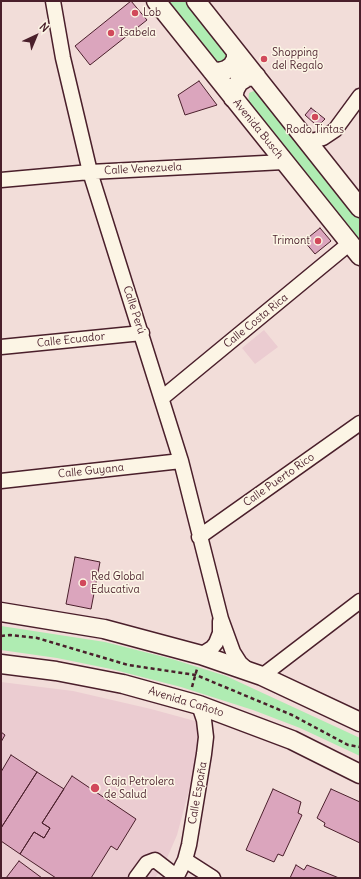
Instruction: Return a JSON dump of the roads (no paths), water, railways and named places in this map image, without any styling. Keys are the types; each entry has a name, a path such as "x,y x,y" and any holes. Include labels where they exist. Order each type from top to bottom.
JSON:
{"main road":[{"name":"Avenida Busch","path":"156,1 355,250"},
{"path":"196,1 360,208"},
{"path":"212,71 219,72 232,66 236,59 236,52"},
{"path":"233,98 235,89 240,82 247,77 256,76"},
{"path":"1,612 104,629 200,661 256,674 360,722"},
{"name":"Avenida Cañoto","path":"1,664 56,671 195,697 292,740 360,774"}],"street":[{"name":"Calle Perú","path":"53,1 63,58 90,172 142,333 181,461 199,537 221,619 233,652 240,663 256,674"},
{"path":"308,142 323,138 335,130 360,96"},
{"name":"Calle Venezuela","path":"1,180 90,172 284,162"},
{"name":"Calle Costa Rica","path":"162,398 355,250"},
{"name":"Calle Ecuador","path":"1,347 142,333"},
{"name":"Calle Puerto Rico","path":"199,537 360,423"},
{"name":"Calle Guyana","path":"1,481 181,461"},
{"path":"256,674 360,601"},
{"name":"Calle Perú","path":"200,661 216,642 220,633 221,619"},
{"name":"Calle España","path":"177,877 185,860 206,736 204,720 195,697"},
{"path":"136,878 147,863 155,860 177,877"},
{"path":"185,860 213,878"}],"place":[{"name":"Lob","path":"135,13"},
{"name":"Isabela","path":"111,33"},
{"name":"Shopping del Regalo","path":"264,59"},
{"name":"Rodo Tintas","path":"315,117"},
{"name":"Trimont","path":"318,241"},
{"name":"Red Global Educativa","path":"83,583"},
{"name":"Caja Petrolera de Salud","path":"95,788"}]}
